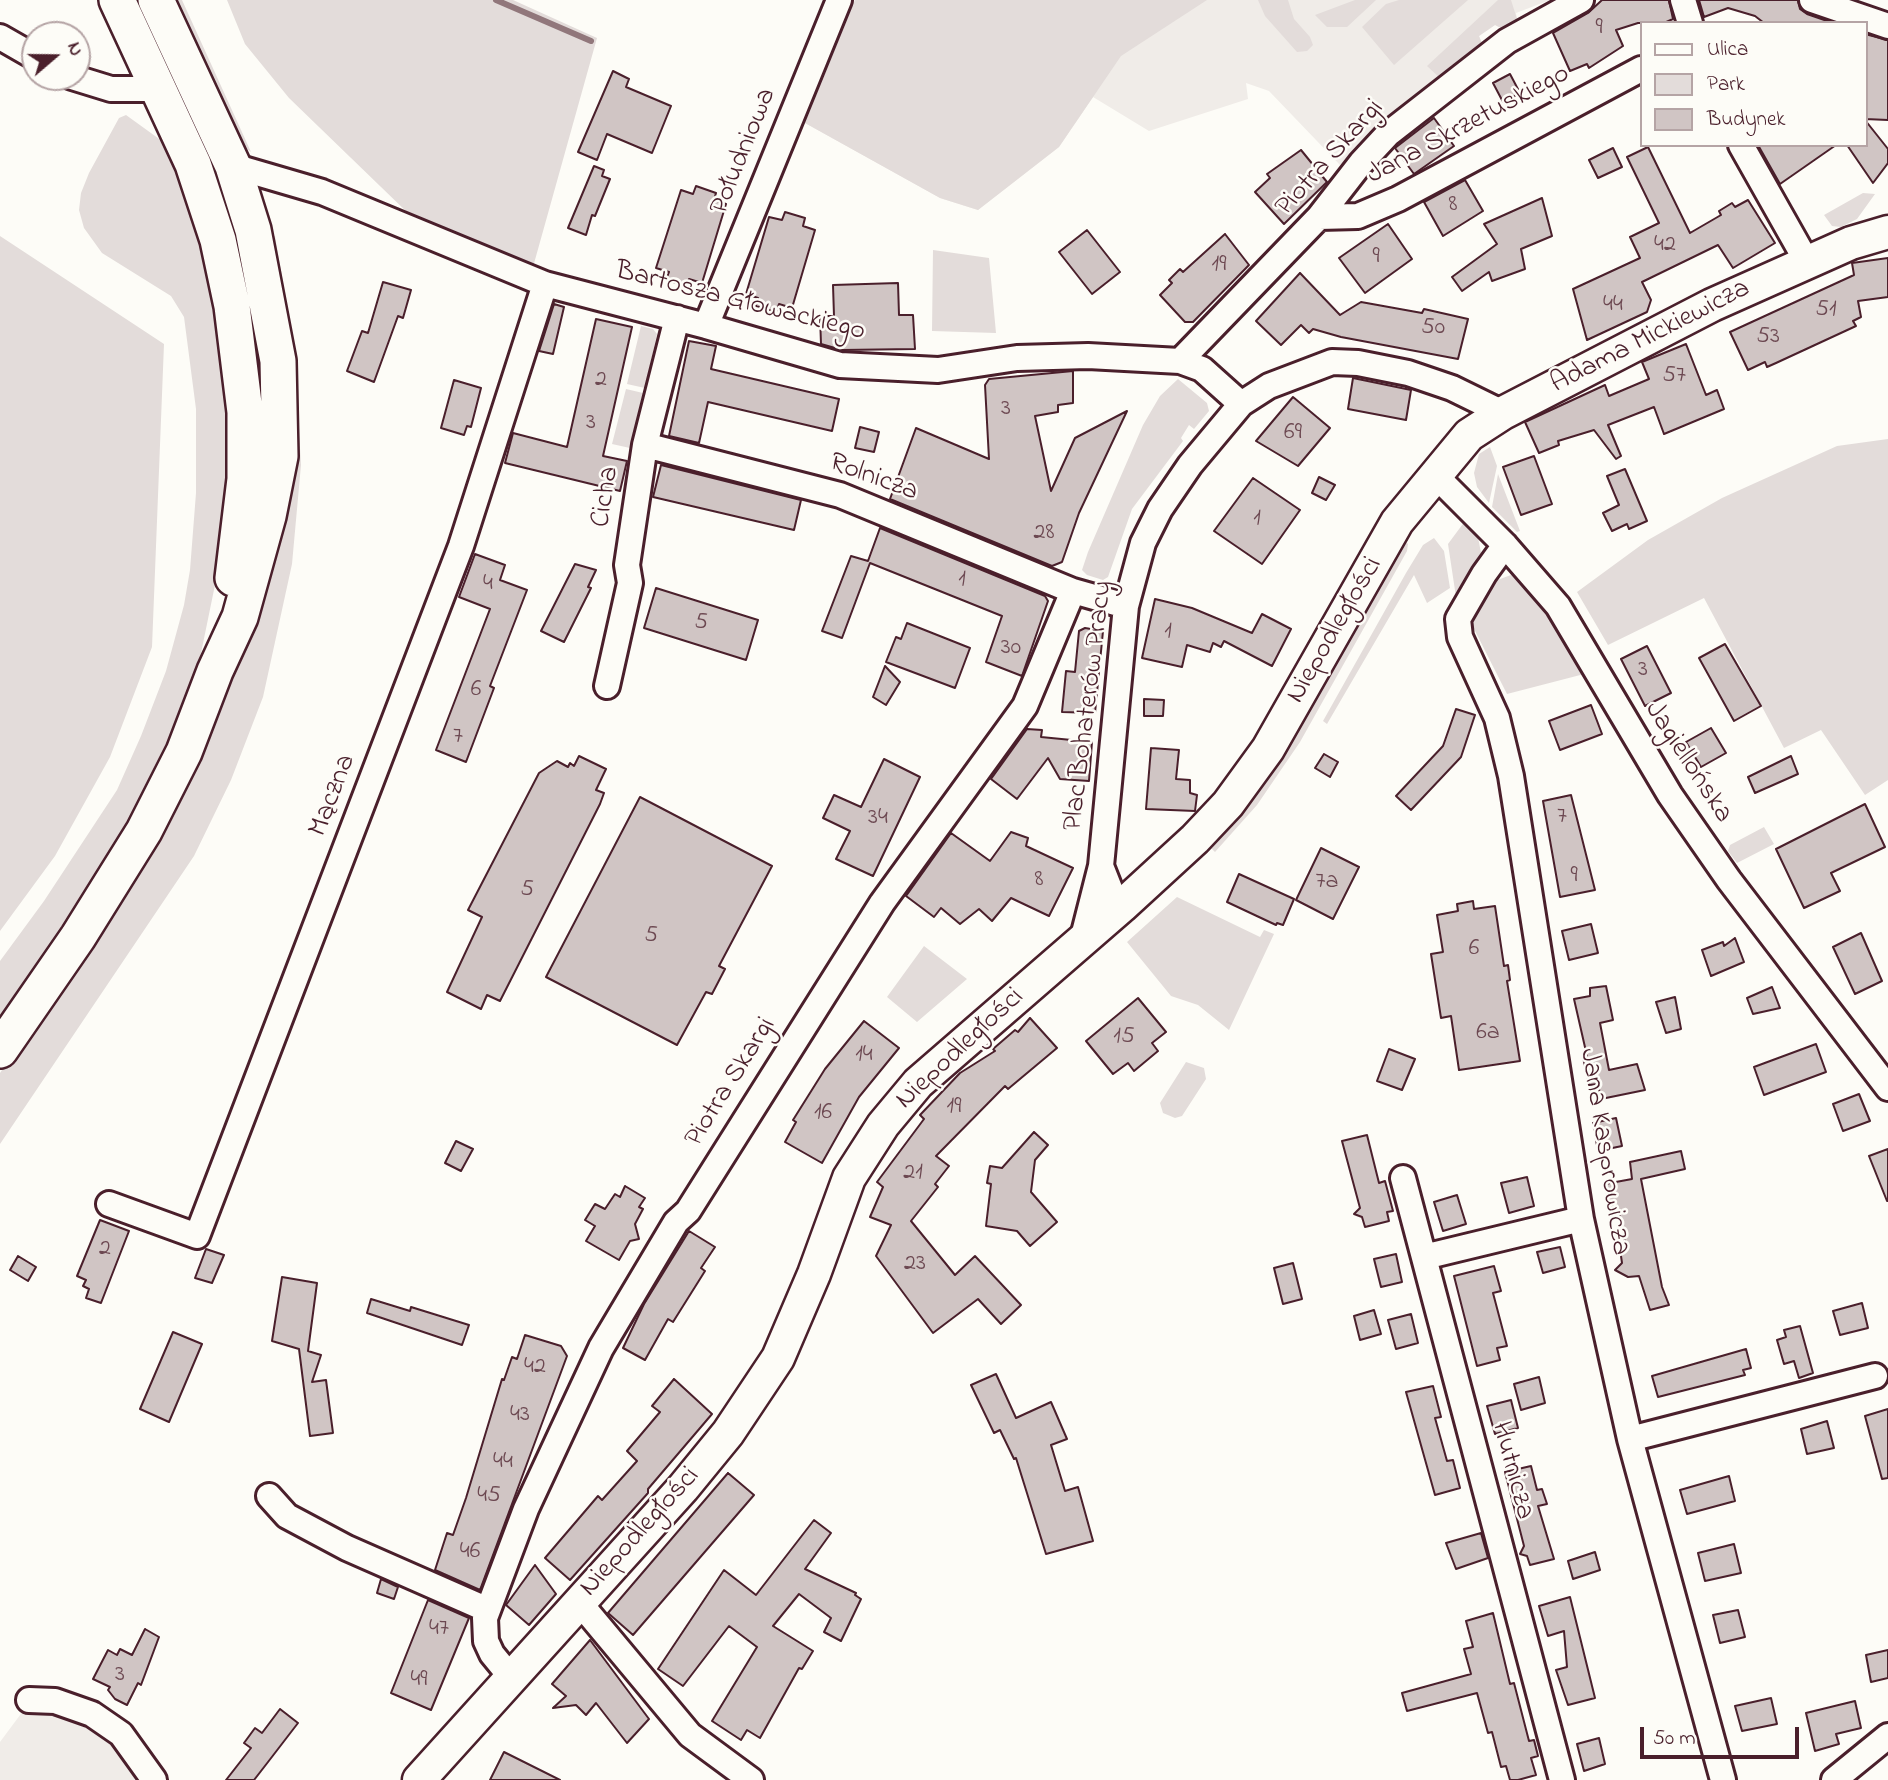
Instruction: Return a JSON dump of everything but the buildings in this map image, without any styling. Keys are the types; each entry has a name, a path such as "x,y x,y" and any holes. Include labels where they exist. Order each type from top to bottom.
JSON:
{"main road":[{"path":"117,0 159,89 210,211 240,352 245,479 233,580 215,671"},
{"path":"0,1050 78,937 144,831 184,752 215,671 240,617 268,516 280,456 278,361 253,230 233,166 156,0"}],"street":[{"name":"Południowa","path":"706,326 839,0"},
{"name":"Piotra Skargi","path":"1180,361 1319,217 1388,134 1507,41 1581,0"},
{"path":"1683,0 1689,21"},
{"path":"1812,0 1888,26"},
{"path":"0,37 21,49"},
{"name":"Jana Skrzetuskiego","path":"1319,217 1358,216 1398,199 1640,70"},
{"path":"91,83 111,89 159,89"},
{"path":"1742,147 1807,262"},
{"name":"Bartosza Głowackiego","path":"233,166 322,192 545,284 677,318 840,365 938,370 1017,358 1088,356 1180,361 1202,369 1241,404"},
{"name":"Adama Mickiewicza","path":"1434,474 1468,435 1503,413 1712,305 1851,243 1888,232"},
{"name":"Mączna","path":"108,1204 197,1236 461,546 545,284"},
{"name":"Cicha","path":"607,686 630,583 626,565 645,445 677,318"},
{"name":"Plac Bohaterów Pracy","path":"1082,941 1101,866 1126,606 1143,543 1160,509 1190,465 1241,404 1269,386 1332,362 1358,363 1408,373 1452,388 1503,413"},
{"name":"Rolnicza","path":"645,445 840,495 1073,591"},
{"name":"Jagiellońska","path":"1434,474 1505,545 1558,606 1670,795 1729,880 1888,1088"},
{"name":"Niepodległości","path":"419,1780 720,1443 778,1358 814,1274 849,1178 883,1125 918,1083 1122,906 1195,839 1228,804 1268,749 1397,523 1434,474"},
{"name":"Jana Kasprowicza","path":"1505,545 1483,574 1458,619 1467,654 1497,718 1511,776 1580,1219 1630,1439 1723,1780"},
{"path":"1073,591 1126,606"},
{"name":"Piotra Skargi","path":"510,1676 486,1641 485,1618 526,1509 601,1348 676,1222 688,1211 882,903 1025,706 1073,591"},
{"name":"Plac Bohaterów Pracy","path":"1101,866 1112,894 1122,906"},
{"name":"Hutnicza","path":"1402,1178 1562,1780"},
{"path":"1424,1258 1580,1219"},
{"path":"1630,1439 1875,1376"},
{"path":"269,1496 286,1516 348,1548 488,1610"},
{"path":"579,1602 690,1735 751,1780"},
{"path":"29,1700 55,1701 92,1714 121,1734 154,1780"},
{"path":"1834,1780 1888,1736"}],"shaded area":[{"path":"855,0 1550,0 1516,13 1517,19 1505,30 1495,25 1479,36 1483,46 1434,83 1340,165 1269,91 1246,83 1248,99 1149,131 1093,97 1059,147 978,210 940,198 805,123"},
{"path":"31,1707 58,1708 107,1731 139,1780 0,1780 0,1742 23,1711"}],"green space":[{"path":"172,0 182,0 251,152 243,146"},
{"path":"227,0 513,0 597,38 533,267 411,216 289,98 245,44"},
{"path":"855,0 1207,0 1121,56 1059,147 978,210 940,198 805,123"},
{"path":"1258,0 1288,0 1294,19 1310,37 1313,45 1307,51 1297,52 1265,16"},
{"path":"1355,0 1376,0 1347,27 1327,27 1315,15"},
{"path":"1399,0 1468,0 1394,65 1362,27 1386,4"},
{"path":"1498,0 1511,0 1517,19 1505,30 1495,25 1479,36 1483,46 1440,78 1427,66"},
{"path":"126,115 162,141 175,166 199,235 216,303 229,424 224,541 200,658 160,765 135,813 78,905 0,1019 0,961 44,901 117,790 166,671 184,605 190,570 196,493 196,409 184,317 171,296 102,253 84,228 79,210 81,193 89,173 119,118"},
{"path":"1863,193 1875,194 1857,219 1841,227 1832,226 1824,215"},
{"path":"0,236 164,344 152,647 110,757 55,856 0,931"},
{"path":"275,236 294,347 301,465 292,564 263,697 231,780 194,856 0,1144 0,1073 108,916 281,505 268,239"},
{"path":"933,250 989,258 996,333 932,331"},
{"path":"641,326 653,329 657,334 645,388 627,384"},
{"path":"1178,379 1207,403 1209,411 1194,429 1189,425 1181,438 1183,441 1132,509 1108,577 1103,580 1087,575 1082,570 1088,552 1143,425 1160,396"},
{"path":"626,389 643,393 630,448 612,444"},
{"path":"1888,439 1888,780 1865,795 1821,730 1784,748 1704,598 1608,645 1577,592 1648,540 1722,498 1837,446"},
{"path":"1490,447 1497,466 1489,503 1477,487 1474,473 1479,454"},
{"path":"1498,474 1520,531 1517,532 1492,507"},
{"path":"1465,521 1477,532 1481,553 1476,567 1456,597 1448,544"},
{"path":"1434,538 1444,551 1450,588 1427,603 1414,575 1327,724 1323,721 1406,573 1423,545"},
{"path":"1404,540 1408,544 1407,551 1300,742 1257,805 1215,852 1209,846 1271,771"},
{"path":"1511,575 1519,578 1553,615 1588,673 1507,694 1468,617 1492,582"},
{"path":"1764,827 1774,844 1737,863 1728,851 1730,845"},
{"path":"1177,897 1260,937 1264,930 1274,934 1229,1030 1198,1005 1171,996 1127,942"},
{"path":"924,946 967,979 917,1022 887,997"},
{"path":"1186,1062 1204,1068 1206,1079 1182,1116 1175,1118 1163,1113 1160,1103"}],"waterway":[{"path":"496,0 591,41"}]}
